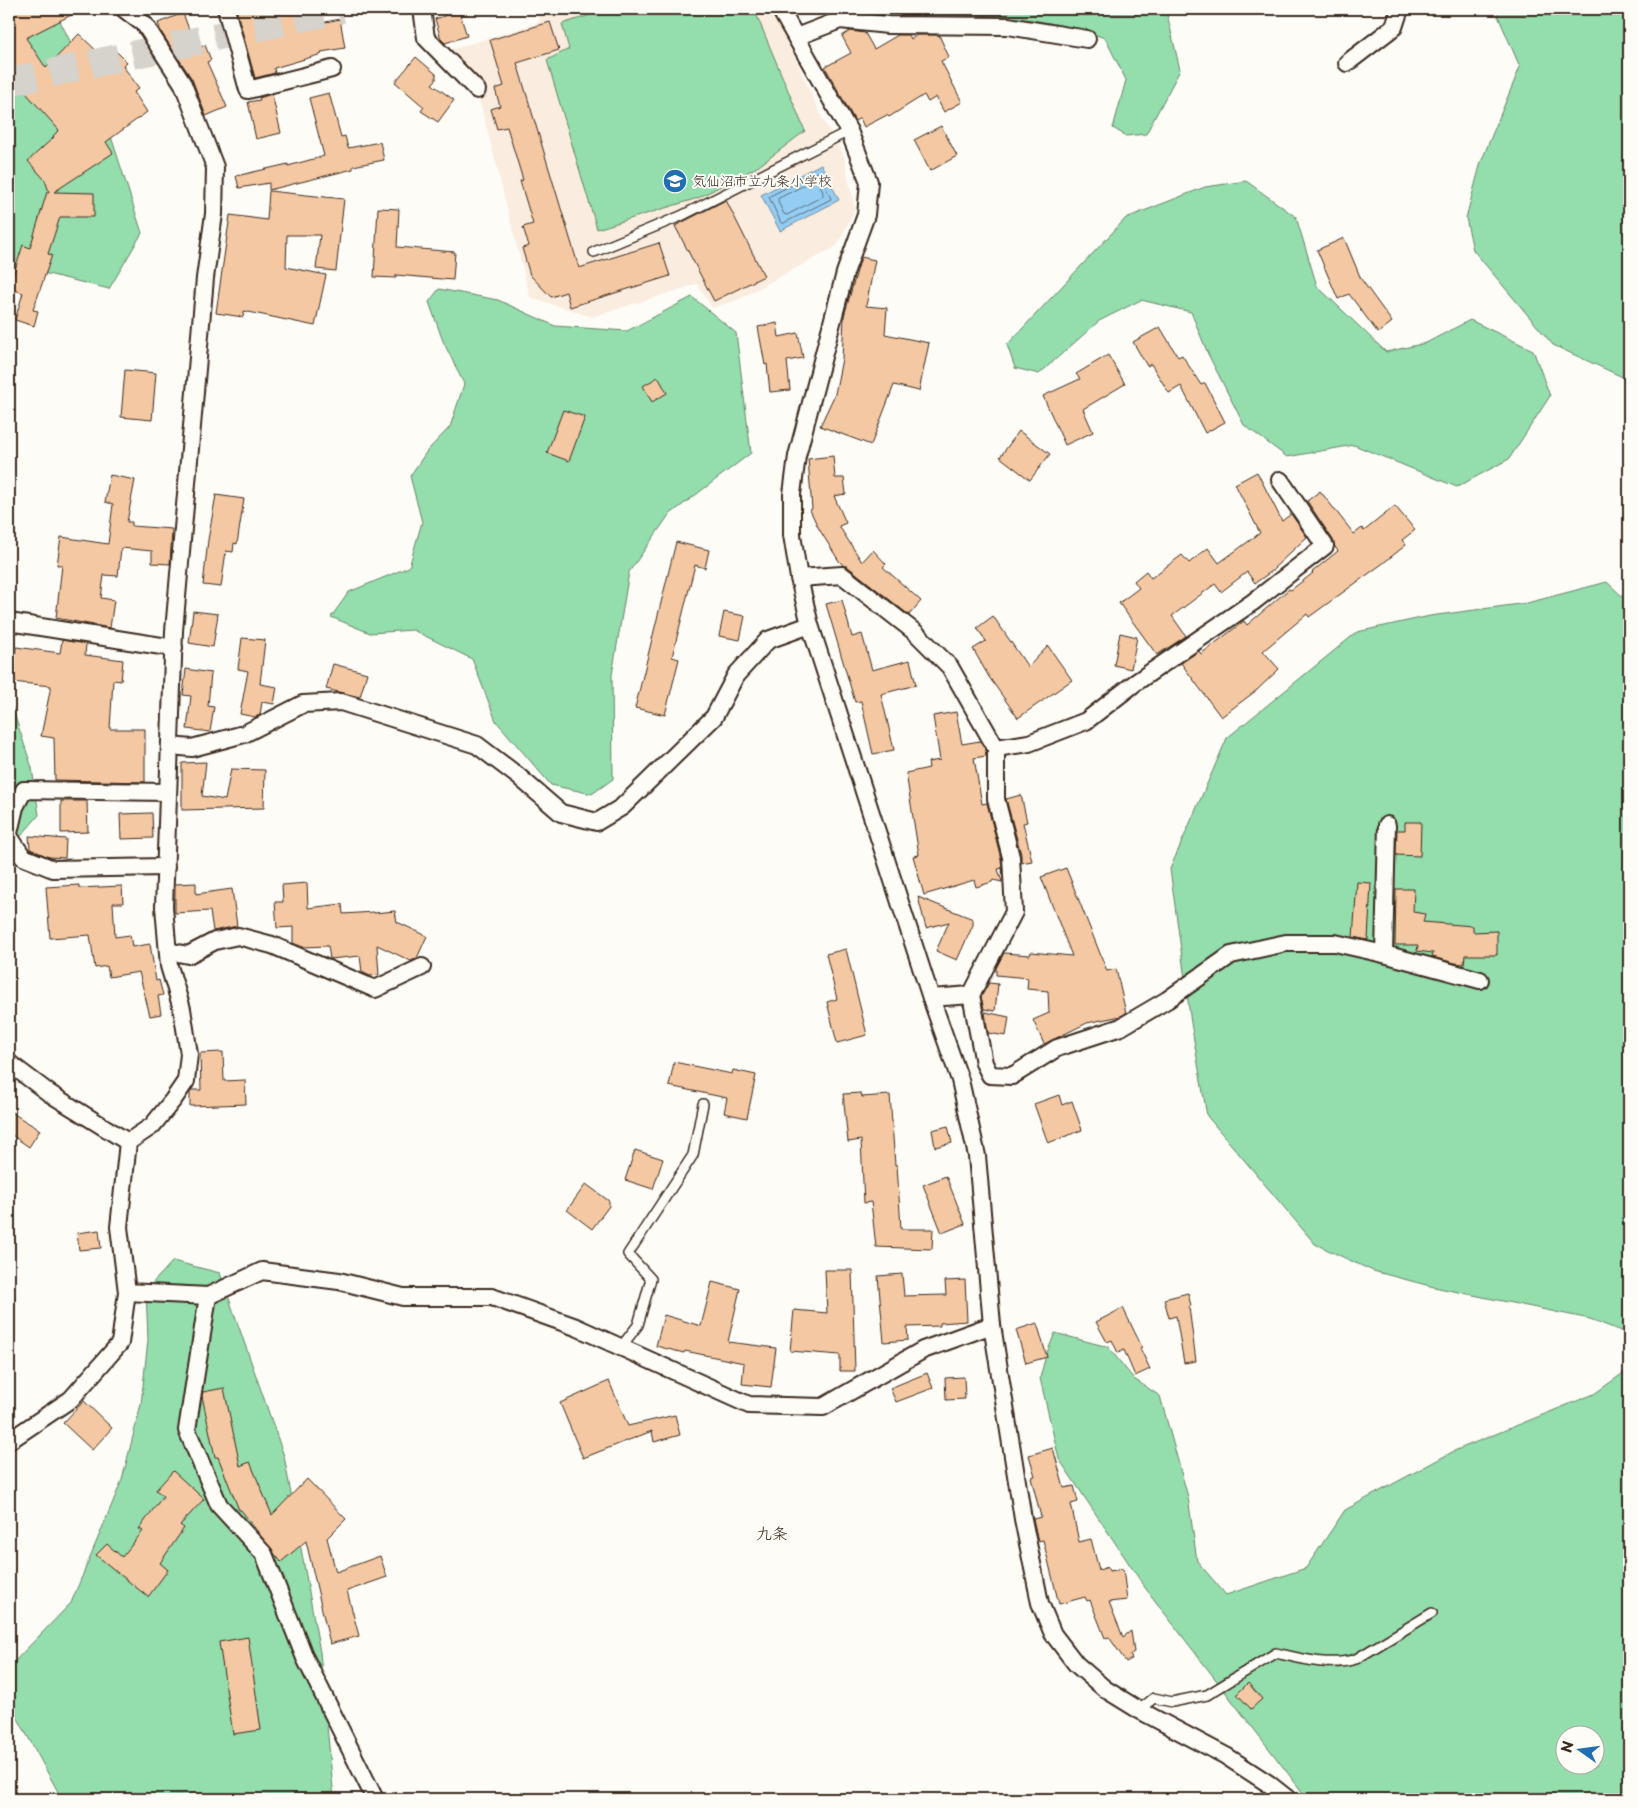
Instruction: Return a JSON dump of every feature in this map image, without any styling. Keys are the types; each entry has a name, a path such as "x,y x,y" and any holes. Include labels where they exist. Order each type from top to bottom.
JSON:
{"street":[{"path":"124,9 145,25 184,84 215,168 214,214 203,296 174,648 164,908 169,966 182,1009 188,1054 186,1081 152,1126 128,1142"},
{"path":"226,9 248,90 332,69"},
{"path":"422,9 426,38 477,90"},
{"path":"780,9 849,131 869,182 866,215 845,273 797,456 792,494 792,535 799,578 810,625 931,998 960,1080 977,1156 992,1325 1023,1519 1040,1602 1053,1634 1076,1664 1105,1689 1139,1710 1226,1756 1288,1799"},
{"path":"1346,63 1394,26 1400,9"},
{"path":"796,38 840,20 888,25 1008,26 1087,39"},
{"path":"996,748 1029,743 1086,721 1136,683 1253,602 1325,546 1280,480"},
{"path":"799,578 842,575 916,633 950,667 996,748 996,799 1011,857 1014,912 971,995 984,1063 990,1074 1012,1076 1057,1048 1121,1027 1167,1000 1232,955 1286,943 1336,943 1480,980"},
{"path":"9,622 174,648"},
{"path":"170,746 192,748 244,734 303,704 341,702 477,745 518,776 561,814 597,822 622,807 714,717 736,675 768,640 810,625"},
{"path":"166,867 53,869 23,857 9,835 16,806 24,790 168,792"},
{"path":"1384,954 1387,825"},
{"path":"168,951 188,955 215,941 238,936 272,944 375,989 422,967"},
{"path":"931,998 971,995"},
{"path":"9,1063 49,1093 128,1142"},
{"path":"9,1441 71,1399 120,1343 127,1292 119,1228 128,1142"},
{"path":"127,1292 208,1296 262,1271 339,1281 403,1297 492,1297 576,1327 749,1405 823,1407 923,1350 992,1325"},
{"path":"208,1296 187,1430 219,1505 264,1554 305,1658 375,1799"}],"lane":[{"path":"594,252 681,216 849,131"},
{"path":"621,1347 638,1325 651,1279 628,1254 692,1155 703,1104"},
{"path":"1139,1710 1154,1698 1172,1702 1206,1695 1276,1653 1312,1661 1344,1662 1356,1659 1432,1613"}],"shaded area":[{"name":"気仙沼市立九条小学校","path":"537,9 773,9 823,120 843,154 855,209 837,246 737,300 712,308 697,284 592,317 530,297 477,90 441,53 540,22"}],"green space":[{"path":"9,9 54,9 99,99 142,233 109,289 48,274 9,268"},
{"path":"609,9 754,9 805,131 759,166 698,198 597,229 547,60 569,49 562,24"},
{"path":"848,9 1161,9 1167,14 1180,70 1146,134 1126,136 1113,128 1126,80 1105,38 1051,23 1010,17 885,13"},
{"path":"1495,9 1629,9 1629,380 1553,345 1473,250 1466,218 1481,162 1520,67"},
{"path":"1246,181 1296,217 1317,286 1386,352 1426,343 1470,320 1533,350 1550,396 1509,459 1457,487 1354,445 1287,457 1244,425 1208,354 1191,312 1141,300 1099,321 1039,374 1015,368 1007,345 1126,218 1205,187"},
{"path":"439,289 498,300 555,326 627,331 692,297 736,333 751,453 669,515 629,572 612,675 613,779 592,794 551,785 496,721 472,659 413,630 370,633 331,617 349,592 409,567 422,522 410,476 427,451 450,427 464,384 443,341 429,302"},
{"path":"1607,582 1627,601 1629,621 1629,1334 1590,1319 1434,1287 1373,1271 1315,1244 1207,1116 1191,1023 1170,869 1227,738 1357,632 1430,616 1527,603"},
{"path":"9,698 32,768 39,815 9,850"},
{"path":"173,1261 220,1273 284,1456 320,1652 334,1799 62,1799 9,1702 9,1667 71,1603 122,1480 141,1404 148,1340 146,1290"},
{"path":"1055,1333 1108,1347 1134,1379 1160,1396 1188,1497 1197,1561 1226,1595 1306,1568 1345,1510 1454,1451 1594,1394 1629,1369 1629,1799 1306,1799 1146,1589 1059,1459 1040,1378 1046,1355"}],"water":[{"path":"821,164 839,200 780,231 761,195"}],"building":[{"path":"10,9 83,9 26,38 46,68 79,34 103,57 113,48 127,62 123,66 139,88 134,92 147,112 106,142 113,153 54,192 94,193 94,217 60,217 48,254 52,255 33,310 38,311 34,326 15,320 23,293 9,288 23,245 30,248 47,192 49,192 45,180 28,161 59,130 26,93 9,68 9,62 13,59"},
{"path":"236,9 301,9 306,26 340,19 345,48 321,52 322,54 274,68 275,73 255,78"},
{"path":"459,11 467,36 445,43 441,39 435,19"},
{"path":"183,13 196,49 205,45 211,60 207,62 227,107 206,116 192,79 161,32 158,23"},
{"path":"550,22 559,50 517,63 579,268 659,243 670,276 570,307 566,292 551,297 530,275 522,248 529,246 523,227 533,224 520,181 523,180 507,127 497,129 491,109 500,106 495,89 504,86 490,40"},
{"path":"850,31 865,33 874,49 898,35 909,35 911,39 917,35 939,35 949,57 941,61 962,102 944,112 936,97 928,102 924,95 889,117 887,115 864,127 860,118 855,121 825,67 851,53 842,36"},
{"path":"416,57 436,74 436,80 432,84 454,100 438,122 421,111 424,107 395,82"},
{"path":"329,93 341,137 345,136 348,148 380,142 384,160 353,166 353,169 269,190 269,183 239,188 236,176 288,164 288,166 324,156 309,98"},
{"path":"272,94 281,133 256,139 248,102 260,100 259,98"},
{"path":"941,126 957,156 930,171 914,140"},
{"path":"269,191 344,199 336,271 316,269 320,235 287,235 286,267 326,275 315,326 244,311 243,317 216,313 230,215 267,220"},
{"path":"726,200 764,276 714,301 675,226"},
{"path":"378,208 399,209 397,247 455,252 453,280 396,275 396,278 374,277"},
{"path":"1344,238 1361,279 1392,322 1378,333 1349,294 1338,299 1317,250"},
{"path":"861,257 875,260 866,306 887,308 885,334 929,343 919,391 894,385 871,445 820,426 835,394 842,359 844,316"},
{"path":"777,323 779,337 798,333 803,358 787,361 790,390 770,392 767,364 765,365 758,327"},
{"path":"1160,327 1178,357 1182,355 1201,385 1205,383 1225,422 1205,433 1181,386 1169,393 1151,364 1147,366 1133,342"},
{"path":"1108,355 1125,384 1083,409 1093,432 1065,445 1043,396 1080,379 1076,374"},
{"path":"125,370 156,373 152,420 121,417"},
{"path":"658,377 667,393 652,402 643,386"},
{"path":"563,410 585,417 569,461 547,453"},
{"path":"1019,431 1050,454 1030,480 1000,457"},
{"path":"833,456 835,478 844,478 846,494 834,496 846,523 839,526 862,562 873,550 886,564 883,567 921,601 909,615 847,566 844,566 819,529 810,510 812,509 808,459"},
{"path":"1257,472 1282,521 1291,514 1307,537 1275,569 1255,583 1247,572 1221,592 1215,584 1172,616 1186,636 1157,655 1119,603 1139,588 1134,581 1146,571 1151,578 1182,555 1189,563 1208,548 1219,563 1260,533 1235,484"},
{"path":"110,475 135,480 127,522 132,522 132,526 172,529 170,564 152,563 152,551 121,548 118,576 104,575 101,598 114,600 110,628 56,618 62,565 57,565 61,537 108,544 113,504 105,502"},
{"path":"1320,491 1354,534 1362,528 1364,531 1395,506 1415,530 1402,540 1406,545 1309,617 1307,614 1263,651 1279,669 1257,690 1221,717 1181,663 1199,651 1201,654 1244,621 1247,625 1338,551 1333,540 1307,501"},
{"path":"216,495 244,499 237,544 234,543 233,552 226,551 221,587 203,585"},
{"path":"676,542 709,550 705,568 695,565 672,657 679,659 665,715 635,708"},
{"path":"842,600 852,637 862,634 872,670 910,660 916,685 881,694 894,750 873,754 861,701 855,702 826,604"},
{"path":"193,611 218,614 213,647 189,643"},
{"path":"724,612 745,616 740,640 719,636"},
{"path":"993,616 1028,667 1048,646 1072,680 1018,718 989,677 973,649 986,641 977,628"},
{"path":"1120,633 1137,637 1131,669 1114,665"},
{"path":"242,638 265,640 260,684 277,687 274,704 262,702 260,715 255,717 240,714 248,671 238,669"},
{"path":"62,640 86,644 85,655 123,660 121,681 113,680 110,729 145,729 145,782 55,780 54,738 41,736 51,686 12,682 16,647 60,653"},
{"path":"333,664 367,673 360,697 326,689"},
{"path":"186,669 211,673 208,706 214,707 210,732 187,729 191,696 183,695"},
{"path":"956,712 962,744 980,741 985,749 986,756 974,758 982,804 987,803 1001,859 1002,868 998,869 1002,882 993,880 976,887 974,880 924,895 913,856 919,855 906,773 929,768 928,762 940,760 933,716"},
{"path":"206,762 202,796 225,800 231,769 265,770 264,808 182,810 182,763"},
{"path":"1021,795 1027,822 1023,823 1032,861 1021,863 1021,854 1006,799"},
{"path":"61,801 87,801 88,832 61,833"},
{"path":"152,813 153,838 121,839 120,814"},
{"path":"1405,822 1421,822 1420,856 1396,855 1397,830 1405,830"},
{"path":"29,836 66,839 65,858 49,857 30,849"},
{"path":"1066,868 1107,971 1116,969 1126,1013 1121,1016 1087,1023 1044,1044 1033,1020 1049,1013 1048,991 1027,989 1028,978 996,975 996,968 1004,953 1030,955 1031,952 1072,956 1041,877"},
{"path":"1357,882 1371,883 1368,940 1353,937"},
{"path":"196,883 196,894 232,889 237,926 213,931 210,911 175,913 175,884"},
{"path":"307,883 308,908 342,904 343,914 395,911 397,922 427,936 417,958 411,961 377,945 379,975 370,976 362,972 360,956 330,959 328,946 303,947 293,943 293,927 277,928 275,902 283,902 282,885"},
{"path":"79,885 79,888 122,886 123,903 113,903 115,937 130,935 132,947 150,944 156,981 159,980 163,995 158,996 161,1014 150,1016 139,972 109,977 107,966 95,968 90,935 50,938 46,887"},
{"path":"1396,889 1414,889 1413,912 1425,914 1423,922 1473,926 1473,932 1497,931 1497,955 1465,955 1464,964 1432,957 1433,953 1417,951 1418,945 1395,945"},
{"path":"918,897 973,919 973,925 957,960 936,951 949,922 926,928"},
{"path":"846,949 867,1035 837,1043 827,1002 837,999 826,954"},
{"path":"989,983 998,984 995,1011 984,1009 981,997"},
{"path":"985,1012 1009,1017 1006,1036 988,1033"},
{"path":"223,1052 224,1081 245,1080 246,1104 190,1106 190,1093 192,1090 201,1090 200,1053"},
{"path":"674,1062 732,1074 733,1070 756,1075 747,1118 724,1113 727,1098 669,1086"},
{"path":"861,1093 862,1097 890,1095 901,1229 933,1229 932,1249 876,1247 871,1202 864,1203 861,1140 848,1142 843,1094"},
{"path":"1059,1095 1062,1105 1072,1101 1082,1130 1048,1143 1034,1104"},
{"path":"9,1111 40,1130 29,1147 9,1133"},
{"path":"948,1126 952,1143 935,1147 932,1130"},
{"path":"635,1150 663,1159 653,1189 625,1180"},
{"path":"946,1176 965,1224 942,1233 923,1185"},
{"path":"586,1184 609,1201 609,1206 592,1229 567,1210"},
{"path":"99,1230 101,1248 79,1250 77,1233"},
{"path":"825,1270 852,1270 855,1371 840,1371 840,1355 790,1351 794,1310 827,1313"},
{"path":"902,1274 904,1296 946,1295 945,1281 965,1280 967,1321 940,1323 940,1326 907,1327 908,1340 884,1342 878,1276"},
{"path":"712,1282 740,1289 728,1342 776,1348 771,1387 742,1384 744,1363 685,1351 684,1353 656,1346 664,1315 701,1326"},
{"path":"1188,1293 1196,1361 1184,1363 1176,1316 1169,1318 1164,1299"},
{"path":"1123,1308 1142,1347 1140,1348 1150,1369 1135,1376 1124,1350 1118,1353 1112,1340 1107,1342 1096,1322"},
{"path":"1037,1323 1047,1357 1026,1363 1016,1330"},
{"path":"927,1373 933,1388 896,1402 890,1388"},
{"path":"964,1377 965,1399 946,1400 945,1378"},
{"path":"609,1381 628,1426 675,1415 680,1435 654,1442 652,1431 583,1458 560,1403"},
{"path":"224,1388 240,1466 250,1462 272,1515 307,1479 346,1519 327,1538 336,1572 380,1556 387,1577 347,1591 359,1636 330,1644 306,1541 281,1562 241,1510 239,1510 218,1457 215,1457 202,1396 203,1392"},
{"path":"84,1401 112,1428 92,1450 63,1423"},
{"path":"1053,1448 1064,1488 1074,1486 1078,1502 1071,1504 1079,1542 1091,1539 1099,1570 1108,1567 1109,1571 1123,1569 1127,1600 1109,1602 1123,1637 1131,1631 1134,1652 1130,1655 1132,1659 1126,1662 1109,1637 1105,1638 1090,1600 1087,1601 1085,1597 1059,1604 1043,1540 1038,1541 1033,1519 1041,1517 1031,1477 1035,1476 1029,1455"},
{"path":"173,1471 204,1499 180,1525 184,1528 160,1563 168,1570 148,1597 96,1555 107,1544 122,1557 143,1531 139,1529 163,1496 156,1490"},
{"path":"248,1637 261,1730 233,1734 219,1642"},
{"path":"1248,1683 1262,1699 1251,1709 1237,1694"}],"tunnel":[{"path":"9,82 342,9"}],"place":[{"name":"気仙沼市立九条小学校","path":"675,181"}],"district":[{"name":"九条","path":"772,1533"}]}
